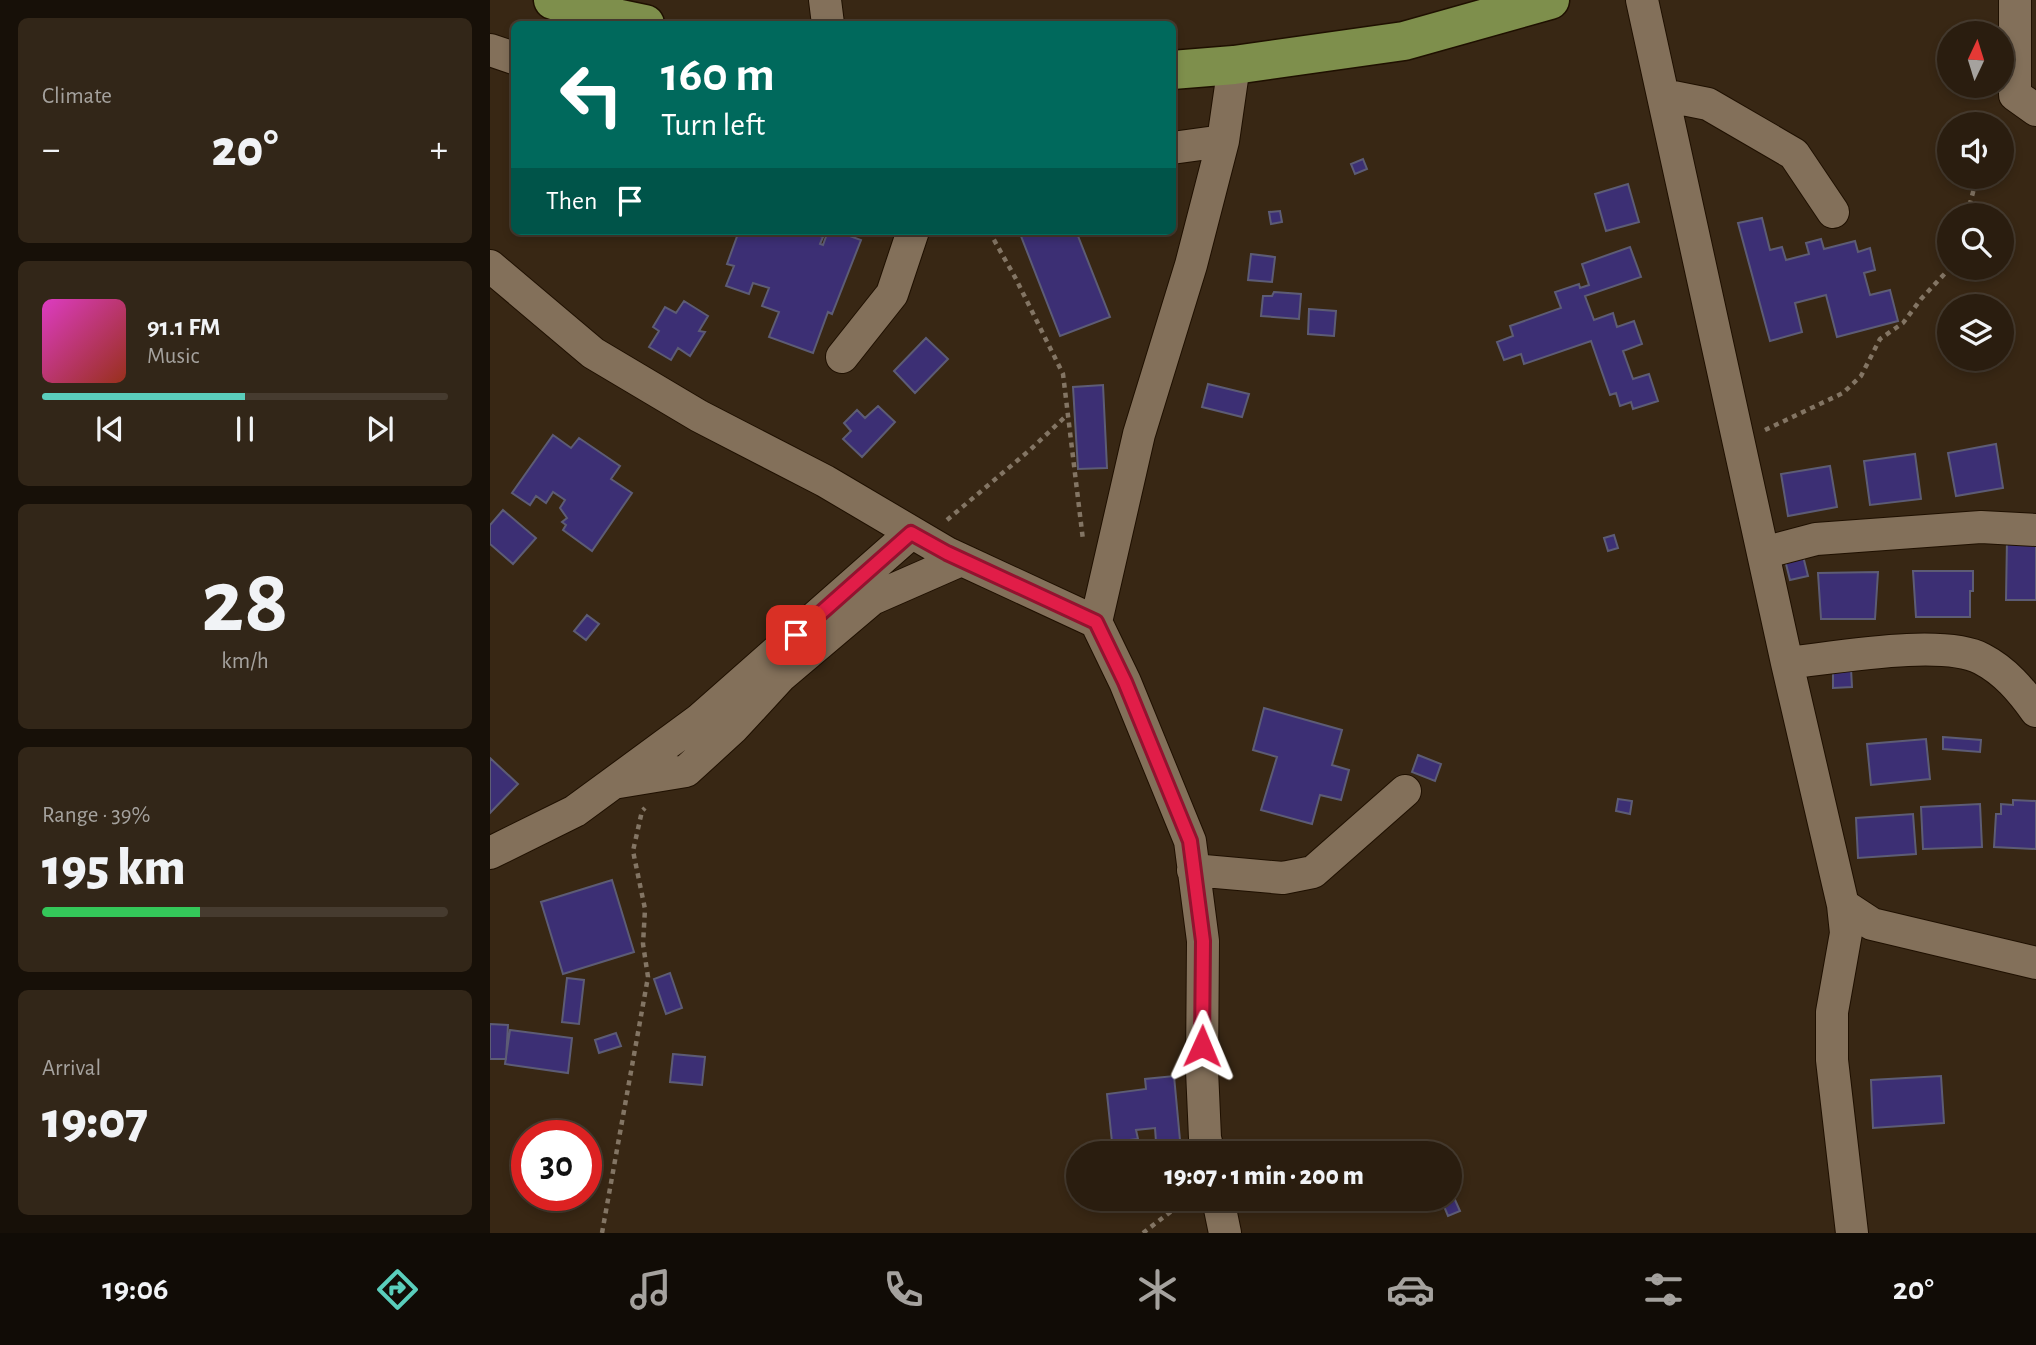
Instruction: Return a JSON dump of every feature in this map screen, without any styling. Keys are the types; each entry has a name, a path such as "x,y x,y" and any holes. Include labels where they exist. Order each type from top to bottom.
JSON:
{"main road":[{"path":"553,0 596,14 630,21"},
{"path":"1176,70 1234,65 1404,41 1550,0"}],"street":[{"path":"825,0 828,21"},
{"path":"1642,0 1787,663 1843,905 1846,933 1832,1012 1832,1060 1852,1233"},
{"path":"2015,0 2015,95 2036,110"},
{"path":"490,50 511,57"},
{"path":"1206,1141 1202,1070 1203,941 1190,841 1125,682 1096,622 1139,434 1191,265 1223,141 1234,65"},
{"path":"1663,95 1708,104 1794,154 1833,212"},
{"path":"1176,147 1223,141"},
{"path":"842,357 892,294 912,235"},
{"path":"490,266 593,353 699,416 825,481 961,560 1096,622"},
{"path":"1763,553 1816,539 1981,527 2036,530"},
{"path":"490,853 575,810 699,720 918,536"},
{"path":"612,783 686,771 733,728 781,676 872,599 961,560"},
{"path":"1787,663 1928,649 1954,650 1979,657 2001,671 2020,689 2036,711"},
{"path":"1193,870 1283,878 1313,872 1405,791"},
{"path":"1843,905 1872,923 2036,963"},
{"path":"1220,1211 1225,1233"}],"path":[{"path":"991,235 1063,374 1085,554 1104,580"},
{"path":"1739,442 1843,393 1861,376 1880,339 1903,323 1939,280"},
{"path":"918,536 1031,449 1068,415"},
{"path":"602,1233 648,977 643,944 645,909 633,851 642,811 671,774"},
{"path":"1143,1233 1171,1211"}],"building":[{"path":"1363,159 1367,169 1355,174 1351,164"},
{"path":"1628,184 1639,222 1606,231 1595,194"},
{"path":"1280,211 1282,222 1271,224 1269,212"},
{"path":"1762,218 1770,250 1782,247 1786,260 1809,254 1806,243 1821,239 1824,249 1855,241 1858,252 1870,248 1875,270 1864,273 1870,295 1890,290 1898,321 1837,337 1826,295 1795,303 1802,332 1770,341 1738,223"},
{"path":"738,235 818,235 823,237 820,244 823,245 827,235 847,235 861,240 832,314 828,312 813,353 769,337 779,312 762,306 769,288 753,283 749,294 726,286 734,266 727,264"},
{"path":"1021,235 1078,235 1110,317 1060,336"},
{"path":"1630,247 1641,277 1585,296 1594,320 1613,313 1617,327 1634,321 1642,344 1623,351 1633,379 1649,374 1658,401 1633,409 1631,402 1620,406 1616,393 1610,395 1591,341 1524,364 1521,354 1504,360 1497,342 1513,336 1510,326 1561,308 1555,292 1579,284 1580,288 1589,285 1582,264"},
{"path":"1251,254 1275,257 1272,282 1248,280"},
{"path":"1274,292 1301,294 1299,319 1261,316 1263,296 1272,296"},
{"path":"684,301 708,316 699,331 705,332 690,356 678,348 671,360 649,347 659,331 653,327 665,307 676,313"},
{"path":"1309,309 1336,311 1334,336 1308,334"},
{"path":"926,338 948,359 915,393 894,371"},
{"path":"1208,384 1249,394 1242,417 1202,407"},
{"path":"1103,385 1107,468 1078,469 1073,387"},
{"path":"878,406 895,422 862,457 843,439 851,431 844,423 857,410 865,418"},
{"path":"553,435 571,448 579,438 620,466 611,479 632,493 592,551 563,530 566,525 562,522 567,518 560,508 565,500 553,492 546,503 536,496 530,505 512,493"},
{"path":"1996,444 2003,488 1956,496 1948,453"},
{"path":"1915,454 1921,499 1870,505 1864,461"},
{"path":"1830,466 1837,507 1788,516 1781,474"},
{"path":"503,510 536,538 513,564 490,544 490,525"},
{"path":"1614,535 1618,548 1608,551 1604,538"},
{"path":"2007,538 2036,539 2036,600 2006,600"},
{"path":"1803,556 1808,576 1790,580 1785,560"},
{"path":"1913,571 1973,571 1970,617 1916,617"},
{"path":"1878,572 1875,619 1821,619 1818,573"},
{"path":"587,615 599,624 586,640 574,631"},
{"path":"1833,669 1851,669 1852,687 1833,688"},
{"path":"1264,708 1342,730 1332,765 1349,770 1341,800 1320,795 1312,824 1261,810 1277,757 1253,750"},
{"path":"1943,737 1981,740 1980,752 1943,749"},
{"path":"1926,739 1930,779 1871,785 1867,744"},
{"path":"1418,755 1441,764 1435,781 1412,772"},
{"path":"490,758 518,784 490,813"},
{"path":"1618,799 1632,801 1630,814 1616,811"},
{"path":"2013,800 2036,801 2036,849 1994,847 1996,814 2001,814 2001,804 2013,805"},
{"path":"1980,804 1982,847 1923,849 1921,807"},
{"path":"1980,804 1982,847 1923,849 1921,807"},
{"path":"1913,814 1916,854 1858,858 1856,818"},
{"path":"612,880 634,952 563,974 541,902"},
{"path":"670,973 682,1008 666,1014 654,979"},
{"path":"567,978 584,980 579,1024 562,1022"},
{"path":"490,1024 508,1025 506,1059 490,1059"},
{"path":"510,1030 572,1038 568,1073 505,1064"},
{"path":"616,1033 621,1046 599,1053 595,1040"},
{"path":"673,1054 705,1057 702,1085 670,1082"},
{"path":"673,1054 705,1057 702,1085 670,1082"},
{"path":"1174,1076 1180,1140 1156,1141 1155,1128 1136,1130 1138,1139 1112,1141 1107,1094 1146,1089 1145,1079"},
{"path":"1941,1076 1944,1123 1873,1128 1871,1080"},
{"path":"1446,1211 1460,1211 1448,1216"}],"route":[{"path":"796,635 911,533 947,553 1096,622 1125,682 1190,841 1203,941 1202,1046"}]}
